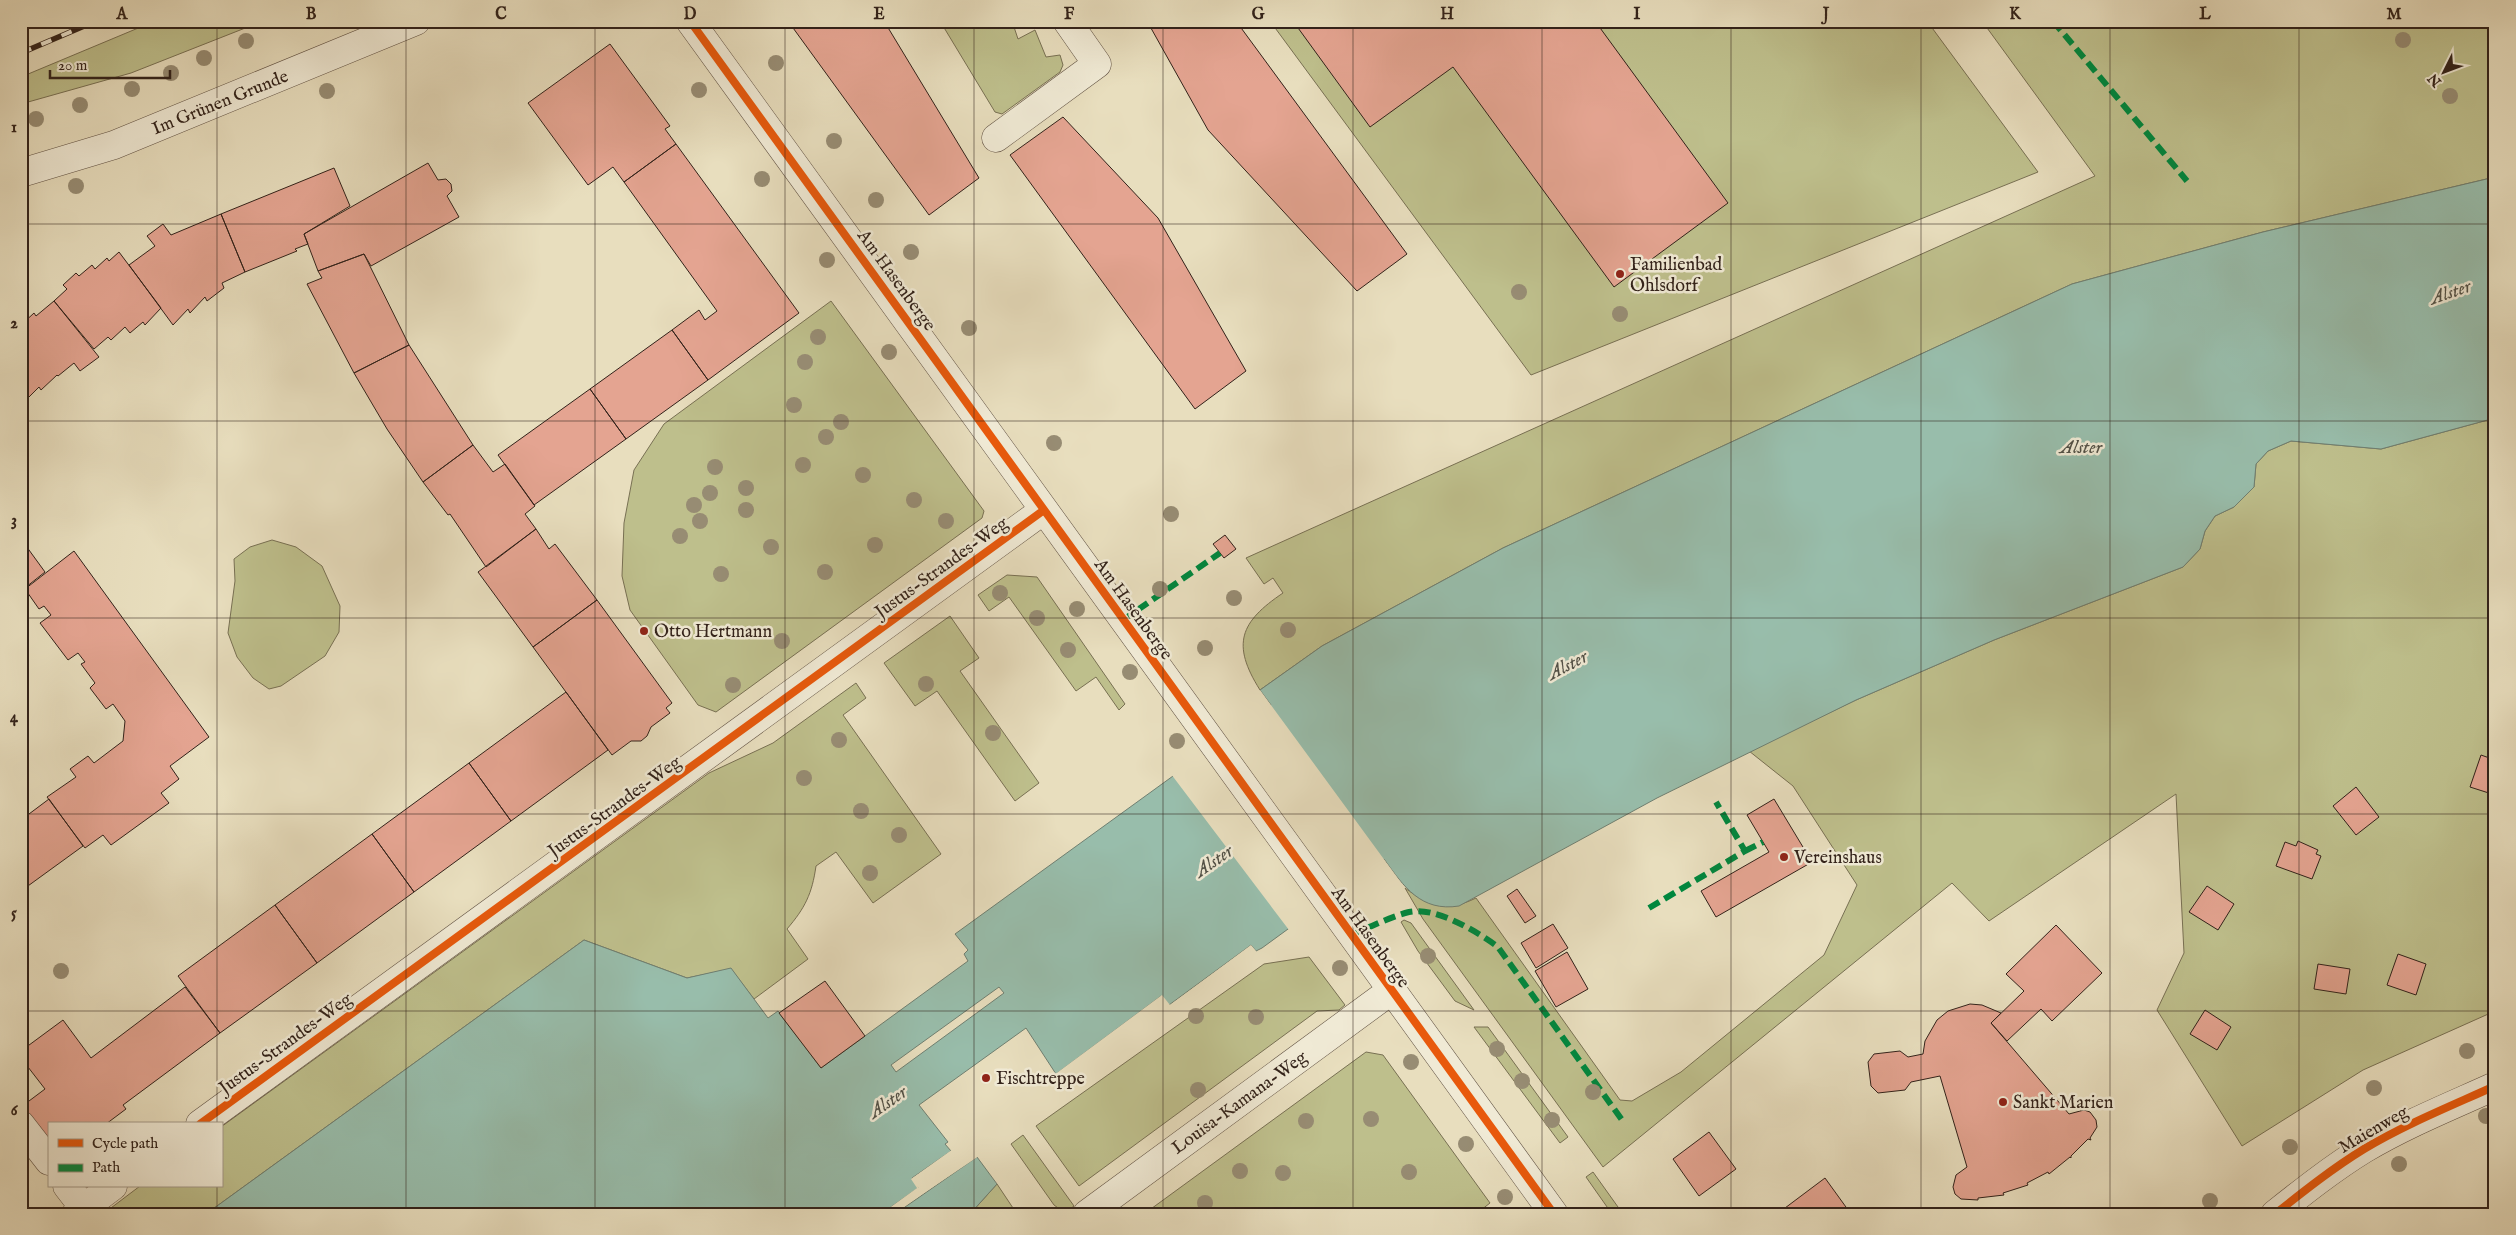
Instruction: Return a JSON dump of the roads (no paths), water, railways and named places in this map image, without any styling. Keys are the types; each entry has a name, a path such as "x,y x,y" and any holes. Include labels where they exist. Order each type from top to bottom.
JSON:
{"street":[{"name":"Im Grünen Grunde","path":"21,173 114,145 416,21"},
{"name":"Am Hasenberge","path":"690,21 1554,1214"},
{"path":"996,138 1097,64 1067,21"},
{"name":"Justus-Strandes-Weg","path":"203,1122 1044,510"},
{"name":"Louisa-Kamana-Weg","path":"1087,1214 1392,990"},
{"name":"Maienweg","path":"2275,1214 2318,1180 2364,1149 2406,1125 2495,1086"},
{"path":"21,1125 48,1160"},
{"path":"69,1188 80,1211 110,1188"}],"water":[{"name":"Alster","path":"2495,177 2495,418 2381,449 2291,441 2268,451 2256,464 2254,487 2234,507 2215,516 2205,531 2200,549 2183,567 1994,640 1856,700 1657,798 1459,906 1446,907 1424,901 1406,888 1384,859 1262,948 1256,951 1251,945 1169,1005 1161,996 1056,1074 1026,1028 919,1105 948,1142 945,1144 951,1151 912,1178 918,1188 881,1214 206,1214 584,940 687,978 731,968 768,1018 778,1011 821,1068 968,961 964,954 968,950 955,934 1271,705 1260,690 1322,646 1503,548 2072,284 2263,232","holes":["999,987 1004,993 896,1072 891,1065"]},
{"path":"977,1157 997,1184 970,1214 895,1214"}],"railway":[{"path":"21,53 96,21"}],"place":[{"name":"Familienbad Ohlsdorf","path":"1620,274"},
{"name":"Otto Hertmann","path":"644,631"},
{"name":"Vereinshaus","path":"1784,857"},
{"name":"Fischtreppe","path":"986,1078"},
{"name":"Sankt Marien","path":"2003,1102"}]}
